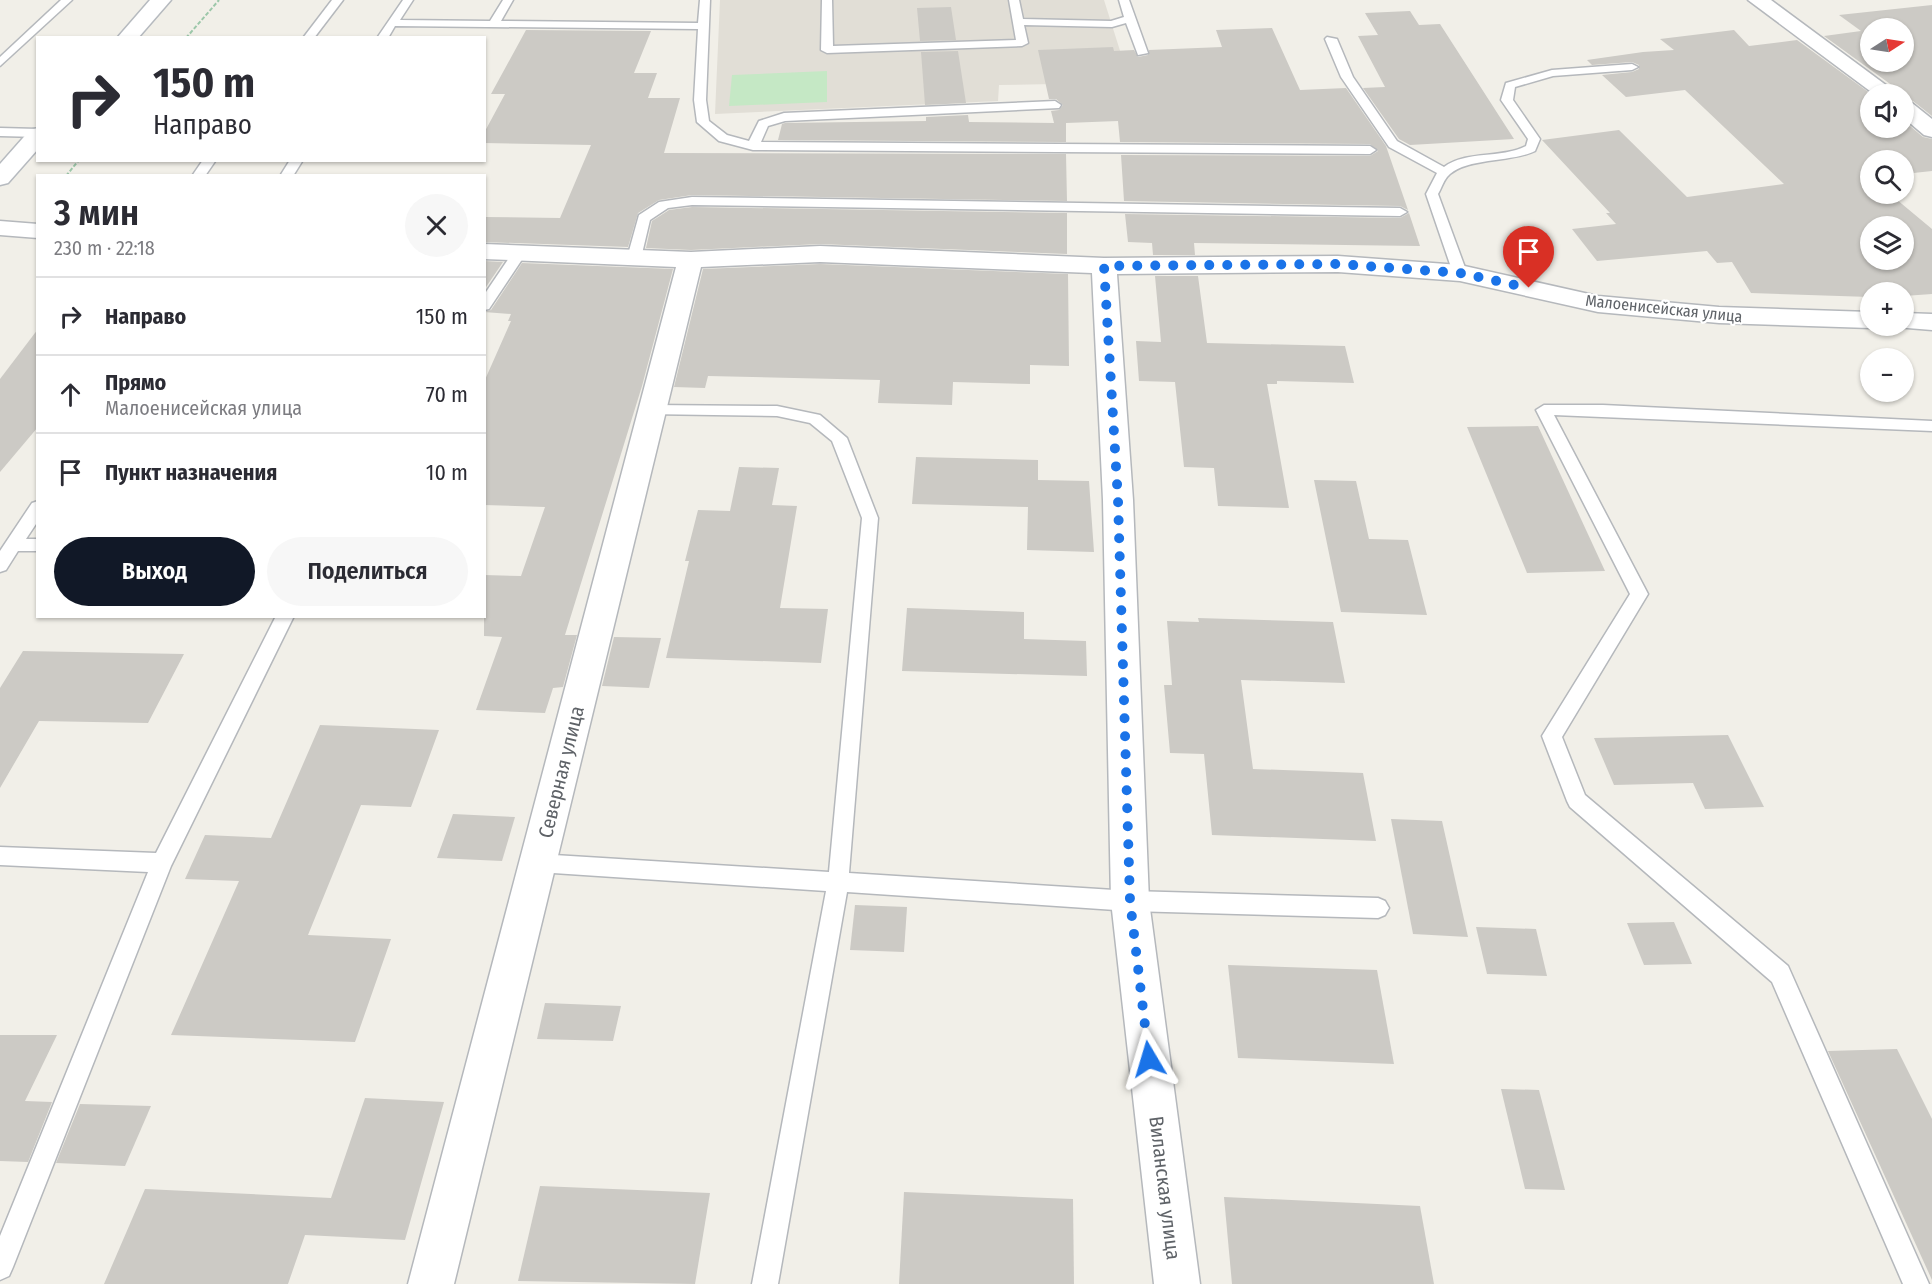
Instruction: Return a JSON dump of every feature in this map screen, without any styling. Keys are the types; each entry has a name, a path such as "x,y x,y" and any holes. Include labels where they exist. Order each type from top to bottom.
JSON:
{"street":[{"path":"129,36 161,0"},
{"path":"1758,0 1873,84"},
{"path":"1914,116 1932,130"},
{"path":"0,178 36,136"},
{"path":"0,228 36,231"},
{"name":"Малоенисейская улица","path":"486,251 691,260 820,254 1104,266 1338,264 1460,273 1598,304 1719,315 1860,320"},
{"name":"Северная улица","path":"430,1284 691,260"},
{"name":"Виланская улица","path":"1104,266 1118,500 1130,901 1177,1284"},
{"path":"1914,321 1932,322"}],"lane":[{"path":"0,63 68,0"},
{"path":"310,36 338,0"},
{"path":"383,36 408,0"},
{"path":"495,22 508,0"},
{"path":"705,0 700,100 703,122 723,138 753,146 1370,150"},
{"path":"827,0 827,50 1022,43 1014,0"},
{"path":"1124,0 1142,53"},
{"path":"1018,22 1112,24 1129,19"},
{"path":"392,23 495,22 702,26"},
{"path":"1330,39 1347,77 1393,144 1444,172"},
{"path":"1460,273 1432,194 1444,172 1467,162 1520,154 1532,148 1534,139 1507,100 1510,85 1552,73 1632,66"},
{"path":"753,146 763,124 784,117 1056,105"},
{"path":"0,132 36,134"},
{"path":"634,258 644,218 664,205 693,201 1400,212"},
{"path":"486,303 520,252"},
{"path":"651,410 777,411 814,419 839,438 870,518 838,882 765,1284"},
{"path":"1916,1284 1780,974 1577,801 1552,736 1639,594 1544,410 1603,410 1932,426"},
{"path":"0,565 36,510"},
{"path":"12,545 36,545"},
{"path":"0,1267 162,863 284,618"},
{"path":"0,856 162,863"},
{"path":"538,863 1130,901 1378,908"}],"path":[{"path":"188,36 219,0"},
{"path":"68,174 77,162"}],"shaded area":[{"path":"720,0 1104,0 1134,95 1054,84 999,85 998,101 715,114"}],"green space":[{"path":"827,71 827,102 729,106 732,75"}],"building":[{"path":"1932,5 1932,116 1914,102 1914,84 1890,84 1874,72 1914,72 1914,18 1860,18 1860,30 1839,15"},
{"path":"951,7 956,40 920,41 917,8"},
{"path":"1410,11 1419,25 1440,24 1514,139 1410,145 1399,139 1363,88 1385,87 1358,36 1378,35 1365,13"},
{"path":"1272,28 1300,90 1346,88 1386,146 1408,210 1400,206 1124,201 1121,155 1370,156 1378,151 1370,144 1120,142 1118,121 1066,123 1066,142 778,140 782,124 785,123 926,121 926,117 968,115 969,122 1054,123 1051,111 1059,110 1063,105 1056,99 1049,99 1038,50 1113,47 1114,51 1134,50 1138,57 1148,55 1149,50 1222,47 1216,30"},
{"path":"526,30 651,31 634,73 657,73 648,98 680,98 664,153 1066,154 1067,201 692,195 659,200 638,213 628,247 486,242 486,217 560,218 591,145 486,143 486,129 505,94 491,94"},
{"path":"1734,30 1749,46 1797,40 1860,86 1860,138 1914,138 1914,129 1923,137 1932,139 1932,171 1914,173 1914,150 1860,150 1860,204 1902,204 1932,229 1932,294 1914,295 1914,282 1860,282 1860,297 1751,293 1732,262 1717,263 1707,251 1597,261 1572,229 1616,224 1606,213 1610,213 1542,140 1619,130 1687,197 1784,184 1685,90 1626,97 1602,75 1632,72 1639,69 1639,65 1632,62 1592,65 1587,60 1674,50 1660,39"},
{"path":"1860,31 1860,62 1824,36"},
{"path":"958,51 966,103 925,105 921,52"},
{"path":"692,207 1067,213 1067,254 820,244 691,250 646,248 652,221 669,210"},
{"path":"1409,213 1420,246 1194,243 1195,255 1153,255 1152,243 1128,242 1125,214 1400,218"},
{"path":"486,261 503,262 486,287"},
{"path":"522,263 673,269 642,386 565,635 577,635 563,687 553,688 545,713 476,710 502,637 484,636 486,575 521,576 545,507 486,505 486,377 511,321 508,321 511,314 486,312 491,310"},
{"path":"820,264 1068,274 1069,366 1030,365 1030,384 953,382 952,405 878,403 880,380 708,376 705,388 674,387 703,269"},
{"path":"1155,276 1198,276 1207,343 1345,346 1354,383 1277,381 1277,384 1267,384 1289,508 1218,506 1214,468 1184,467 1175,382 1139,381 1136,341 1161,342"},
{"path":"36,332 36,429 0,472 0,379"},
{"path":"1538,426 1605,571 1527,573 1467,427"},
{"path":"916,457 1038,460 1038,480 1089,481 1094,552 1027,550 1028,507 912,504"},
{"path":"739,467 779,468 772,505 797,506 780,608 828,609 821,663 666,658 689,561 685,561 698,510 730,511"},
{"path":"1314,480 1356,481 1369,539 1408,540 1427,615 1341,612"},
{"path":"907,608 1024,612 1024,639 1086,641 1087,676 902,671"},
{"path":"1198,618 1333,622 1345,683 1241,680 1253,769 1363,773 1376,841 1212,835 1204,754 1170,753 1164,685 1172,685 1167,621 1199,622"},
{"path":"614,637 661,638 649,688 602,686"},
{"path":"23,651 184,654 148,723 39,721 0,788 0,688"},
{"path":"320,725 439,730 411,807 361,805 308,935 391,939 355,1042 171,1035 239,881 185,879 205,835 271,838"},
{"path":"1728,735 1764,807 1705,809 1693,783 1614,785 1594,738"},
{"path":"453,814 515,817 502,861 437,858"},
{"path":"1391,819 1442,821 1468,937 1413,934"},
{"path":"855,905 907,907 904,952 850,950"},
{"path":"1674,922 1692,964 1644,965 1627,923"},
{"path":"1476,927 1536,929 1547,976 1487,974"},
{"path":"1228,965 1377,970 1394,1064 1238,1058"},
{"path":"545,1003 621,1006 613,1041 537,1039"},
{"path":"0,1035 57,1035 25,1101 52,1102 28,1162 0,1161"},
{"path":"1897,1049 1932,1119 1932,1280 1828,1051"},
{"path":"1501,1089 1539,1090 1565,1190 1525,1189"},
{"path":"365,1098 444,1102 405,1240 305,1235 288,1284 104,1284 145,1189 331,1198"},
{"path":"80,1104 151,1106 125,1166 56,1163"},
{"path":"540,1186 710,1193 695,1284 518,1281"},
{"path":"904,1192 1073,1199 1074,1284 899,1284"},
{"path":"1224,1197 1420,1206 1434,1284 1232,1284"}],"route":[{"path":"1149,1059 1130,901 1118,500 1104,266 1338,264 1460,273 1529,288"}]}
